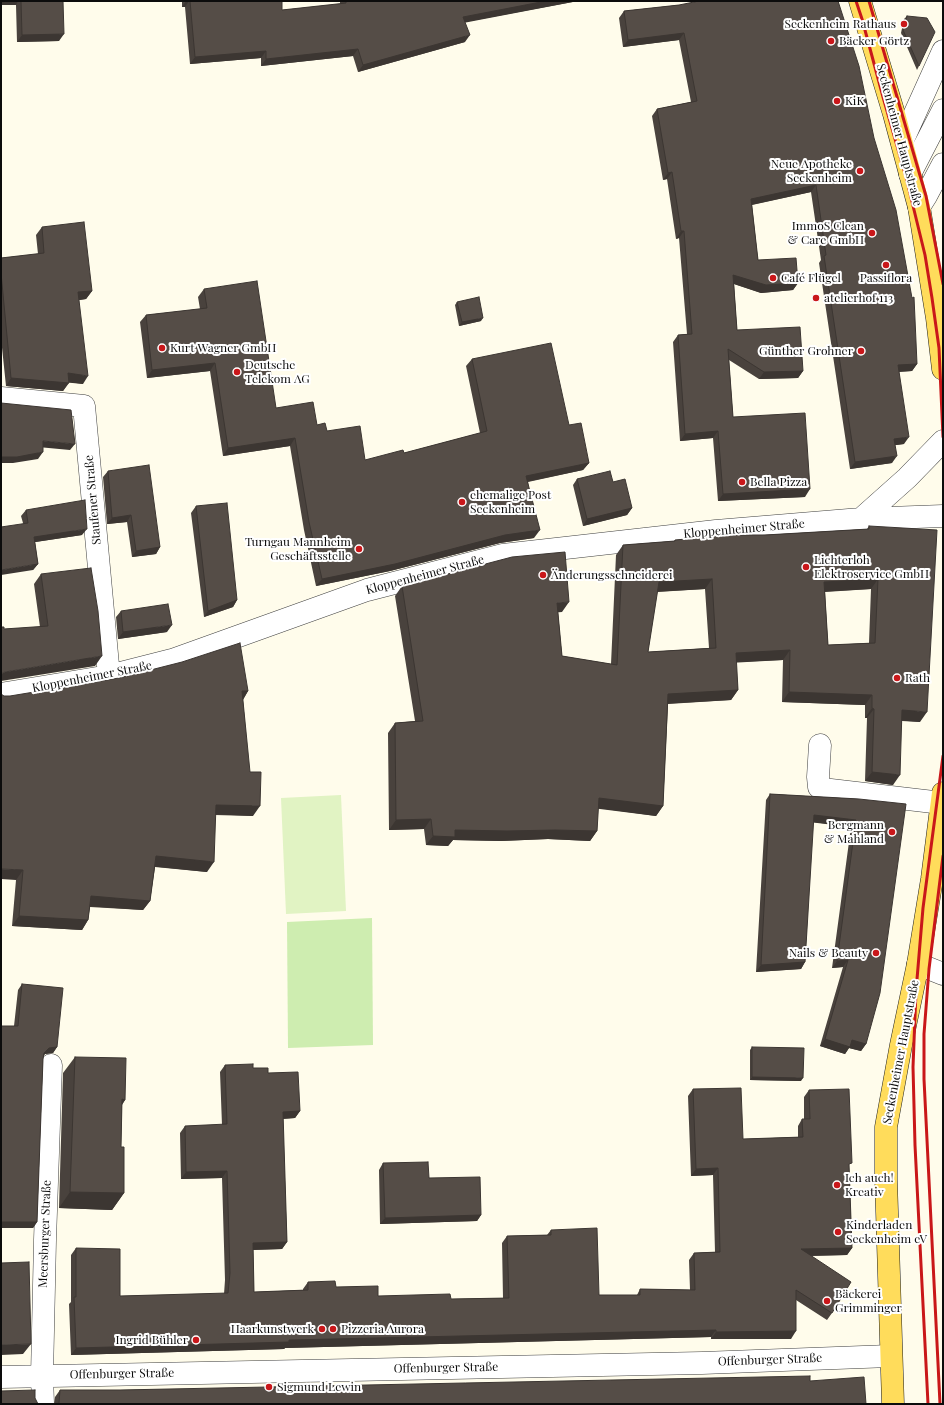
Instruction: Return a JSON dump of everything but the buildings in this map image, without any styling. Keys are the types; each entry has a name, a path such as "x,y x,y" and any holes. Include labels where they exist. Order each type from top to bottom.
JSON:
{"main road":[{"name":"Seckenheimer Hauptstraße","path":"860,1 902,142 936,270 943,362"},
{"name":"Seckenheimer Hauptstraße","path":"893,1404 890,1356 886,1127 918,964 938,881 942,798"}],"street":[{"path":"902,142 943,51"},
{"path":"910,174 943,110"},
{"path":"919,207 943,164"},
{"name":"Staufener Straße","path":"1,398 84,406 109,676"},
{"path":"861,519 907,478 943,441"},
{"name":"Kloppenheimer Straße","path":"1,694 109,676 172,660 367,590 503,555 716,531 861,519 943,516"},
{"path":"820,744 818,777 819,787 822,789 942,798"},
{"name":"Seckenheimer Hauptstraße","path":"918,964 943,974"},
{"name":"Meersburger Straße","path":"43,1404 42,1376 45,1240 51,1065"},
{"name":"Offenburger Straße","path":"1,1377 694,1363 890,1356"}],"green space":[{"path":"341,795 346,911 286,914 281,798"},
{"path":"372,918 373,1045 288,1048 287,922"}],"railway":[{"path":"856,1 906,177 925,255 939,348 943,437"},
{"path":"869,1 926,196 943,284"},
{"path":"928,1404 915,1145 913,1067 916,991 923,908 943,756"},
{"path":"940,1404 924,1079 924,1034 929,969 943,856"}],"place":[{"name":"Seckenheim Rathaus","path":"904,24"},
{"name":"Bäcker Görtz","path":"831,41"},
{"name":"KiK","path":"837,101"},
{"name":"Neue Apotheke Seckenheim","path":"860,171"},
{"name":"ImmoS Clean & Care GmbH","path":"872,233"},
{"name":"Passiflora","path":"886,265"},
{"name":"Café Flügel","path":"773,278"},
{"name":"atelierhof 113","path":"816,298"},
{"name":"Kurt Wagner GmbH","path":"162,348"},
{"name":"Günther Grohner","path":"861,351"},
{"name":"Deutsche Telekom AG","path":"237,372"},
{"name":"Bella Pizza","path":"742,482"},
{"name":"ehemalige Post Seckenheim","path":"462,502"},
{"name":"Turngau Mannheim Geschäftsstelle","path":"359,549"},
{"name":"Lichterloh Elektroservice GmbH","path":"806,567"},
{"name":"Änderungsschneiderei","path":"543,575"},
{"name":"Rath","path":"897,678"},
{"name":"Bergmann & Mahland","path":"892,832"},
{"name":"Nails & Beauty","path":"876,953"},
{"name":"Ich auch! Kreativ","path":"837,1185"},
{"name":"Kinderladen Seckenheim eV","path":"838,1232"},
{"name":"Bäckerei Grimminger","path":"827,1301"},
{"name":"Haarkunstwerk","path":"322,1329"},
{"name":"Pizzeria Aurora","path":"333,1329"},
{"name":"Ingrid Bühler","path":"196,1340"},
{"name":"Sigmund Lewin","path":"269,1387"}]}
